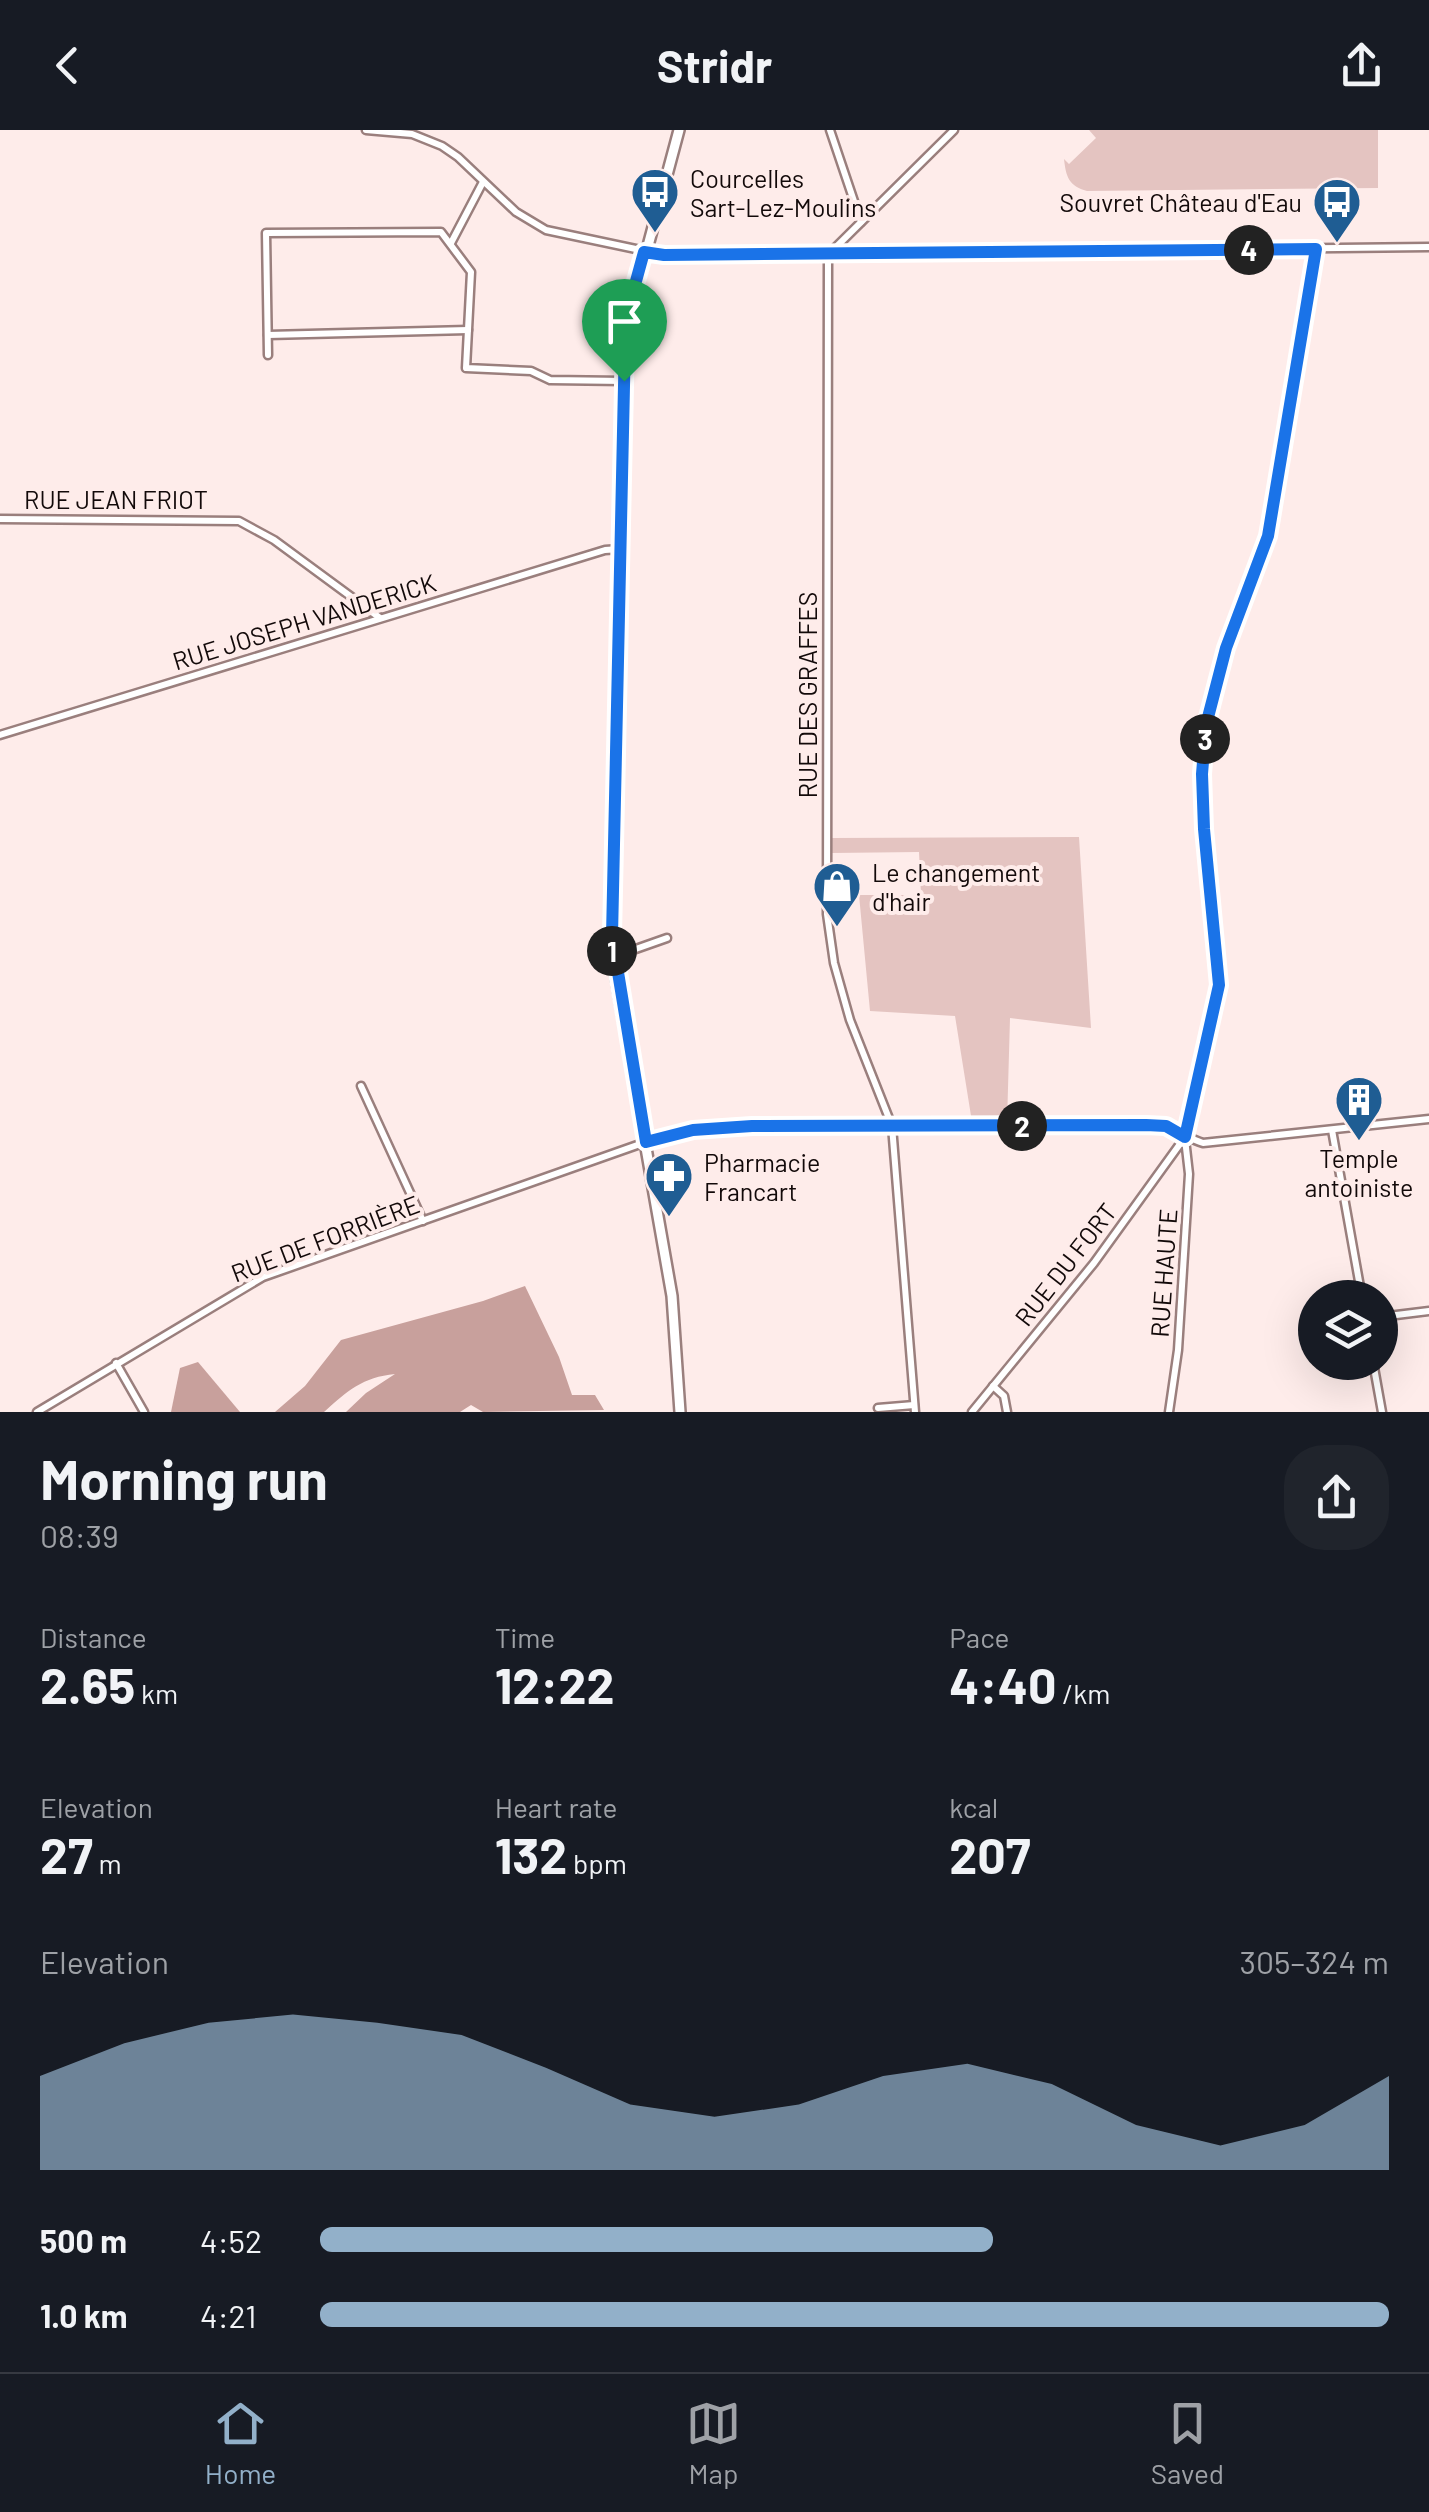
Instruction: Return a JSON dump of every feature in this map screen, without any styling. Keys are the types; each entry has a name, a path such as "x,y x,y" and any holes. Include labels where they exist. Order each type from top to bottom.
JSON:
{"main road":[{"path":"679,130 626,328 613,957 672,1296 680,1412"}],"street":[{"path":"366,130 428,138 458,157 516,212 546,230 664,255 1429,248"},
{"path":"830,130 861,222"},
{"path":"828,255 954,130"},
{"path":"452,243 484,182"},
{"path":"268,356 266,233 441,232 471,272 466,368 532,371 550,380 624,381"},
{"path":"1185,1137 1219,985 1204,829 1202,774 1206,725 1222,662 1268,536 1316,249"},
{"name":"RUE DES GRAFFES","path":"828,255 827,914 834,963 850,1020 892,1126 915,1408"},
{"path":"268,335 468,330"},
{"name":"RUE JEAN FRIOT","path":"0,519 240,521 298,556 381,619"},
{"name":"RUE JOSEPH VANDERICK","path":"0,734 606,550 620,549"},
{"path":"613,957 667,938"},
{"path":"361,1086 423,1221"},
{"name":"RUE DE FORRIÈRE","path":"37,1412 263,1277 646,1142 693,1130 1146,1125 1166,1126 1203,1143 1429,1119"},
{"path":"1332,1130 1359,1280"},
{"name":"RUE DU FORT","path":"972,1412 1094,1264 1185,1137"},
{"name":"RUE HAUTE","path":"1169,1412 1178,1350 1189,1174 1185,1137"},
{"path":"1398,1315 1429,1311"},
{"path":"116,1364 144,1412"},
{"path":"1376,1380 1382,1412"},
{"path":"993,1386 1004,1396 1007,1412"},
{"path":"878,1408 915,1408"}],"shaded area":[{"path":"1089,130 1378,130 1378,188 1087,191 1070,180 1064,159 1069,164 1096,138"},
{"path":"1079,837 1091,1028 1010,1018 1007,1123 972,1122 955,1016 870,1011 859,895 921,895 919,852 832,853 832,838"},
{"path":"525,1286 559,1357 572,1395 595,1395 604,1410 483,1412 471,1405 460,1412 346,1412 395,1374 356,1386 324,1412 275,1412 305,1386 341,1340"},
{"path":"198,1362 240,1412 171,1412 180,1368"}],"place":[{"name":"Courcelles Sart-Lez-Moulins","path":"655,234"},
{"name":"Souvret Château d'Eau","path":"1337,244"},
{"name":"Le changement d'hair","path":"837,928"},
{"name":"Temple antoiniste","path":"1359,1142"},
{"name":"Pharmacie Francart","path":"669,1218"}],"route":[{"path":"1316,249 1268,536 1226,648 1206,725 1202,774 1204,829 1219,985 1185,1137 1166,1126 1146,1125 752,1126 693,1130 646,1142 612,954 624,381 626,328 644,252 859,255 1316,249"}]}
